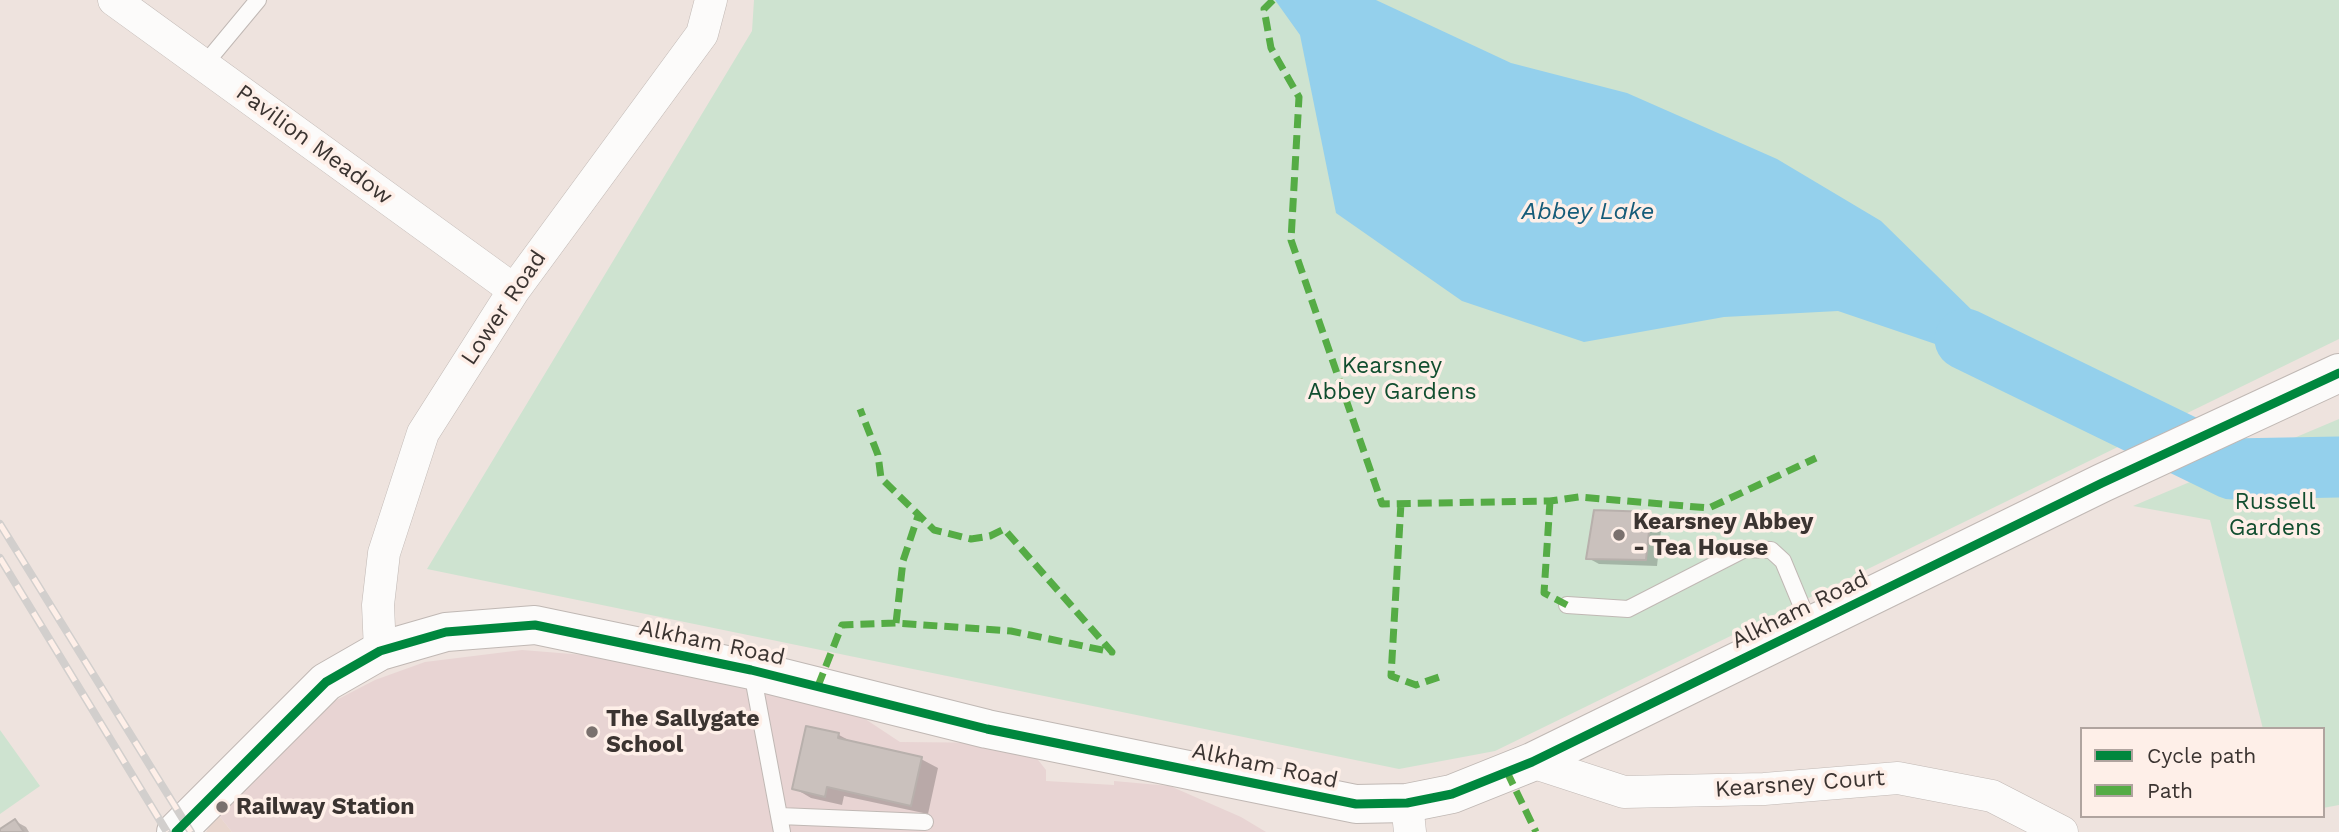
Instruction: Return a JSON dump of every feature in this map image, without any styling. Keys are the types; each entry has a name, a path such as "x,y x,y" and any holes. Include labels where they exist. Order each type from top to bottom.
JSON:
{"street":[{"name":"Pavilion Meadow","path":"114,0 514,290"},
{"name":"Lower Road","path":"380,651 378,605 384,553 423,433 514,290 702,34 711,0"},
{"name":"Alkham Road","path":"176,832 326,682 380,651 446,632 535,625 751,670 986,729 1356,804 1408,818 1452,794 1532,762 2102,483 2339,373"},
{"name":"Kearsney Court","path":"1532,762 1624,792 1764,789 1898,778 1992,796 2062,832"}],"lane":[{"path":"204,65 258,0"},
{"path":"1567,605 1628,609 1745,549 1771,550 1783,561 1810,627"},
{"path":"751,670 781,824 925,822"}],"shaded area":[{"name":"The Sallygate School","path":"522,650 647,660 835,699 900,742 1009,743 1031,751 1046,770 1046,781 1114,785 1114,781 1170,786 1241,817 1266,832 232,832 217,813 321,708 375,680 425,662"},
{"path":"217,813 232,832 206,832"}],"green space":[{"name":"Kearsney Abbey Gardens","path":"754,0 2339,0 2339,339 1495,751 1399,769 427,569 752,31"},
{"name":"Russell Gardens","path":"2339,419 2339,805 2325,808 2325,727 2262,727 2210,520 2133,506"},
{"path":"0,730 40,786 0,814"}],"water":[{"name":"Abbey Lake","path":"1275,0 1376,0 1511,63 1627,93 1777,159 1881,221 1980,318 1953,350 1838,311 1724,317 1584,342 1462,301 1336,213 1300,35"}],"building":[{"name":"Kearsney Abbey - Tea House","path":"1594,510 1651,512 1646,560 1586,559"},
{"path":"806,726 839,733 838,738 922,757 911,806 827,787 825,797 792,789"},
{"path":"15,819 24,832 0,832 0,829"}],"waterway":[{"path":"1965,339 2232,469 2339,467"}],"railway":[{"path":"0,524 191,832"},
{"path":"0,558 167,832"}],"marked path":[{"path":"1273,0 1264,9 1271,48 1299,97 1291,240 1382,504 1550,501 1579,497 1709,508 1816,458"},
{"path":"818,686 842,625 896,623 1011,631 1112,652 1004,529 990,536 971,539 934,530 881,478 878,455 860,409"},
{"path":"1550,501 1544,593 1567,605"},
{"path":"1401,503 1391,676 1416,685 1439,677"},
{"path":"896,623 903,561 919,513"},
{"path":"1507,772 1536,832"}],"cycle path":[{"path":"176,832 326,682 380,651 446,632 535,625 751,670 987,729 1356,804 1407,803 1452,794 1532,762 2102,483 2339,373"}],"place":[{"name":"Kearsney Abbey - Tea House","path":"1619,535"},
{"name":"The Sallygate School","path":"592,732"},
{"name":"Railway Station","path":"222,807"}]}
